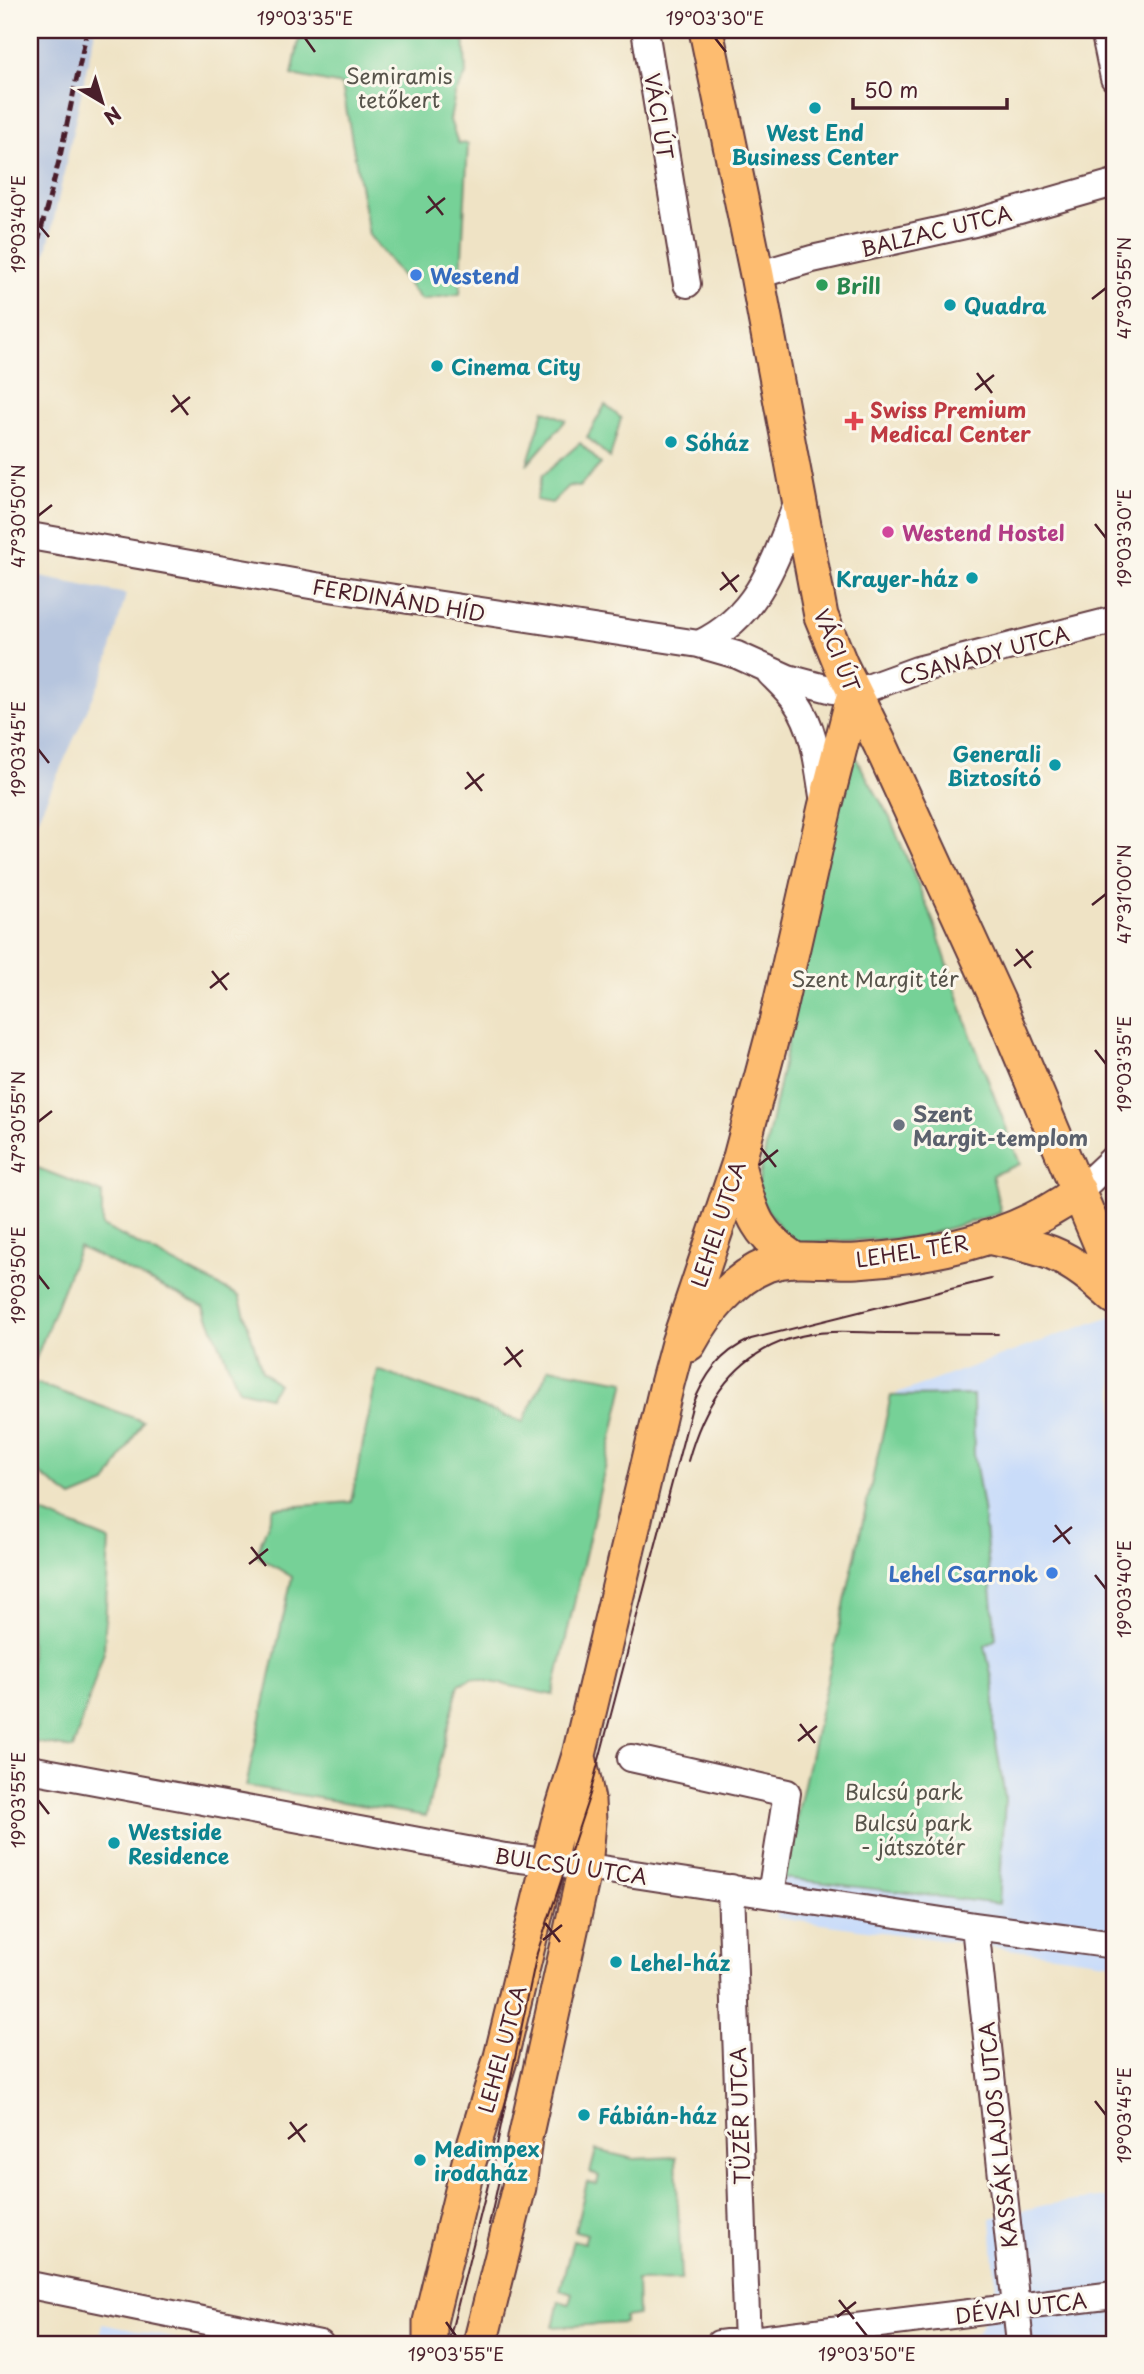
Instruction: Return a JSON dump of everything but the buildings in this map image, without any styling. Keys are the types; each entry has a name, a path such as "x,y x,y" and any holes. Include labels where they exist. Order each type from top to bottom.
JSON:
{"main road":[{"name":"VÁCI ÚT","path":"706,30 757,275 821,616 998,1001 1114,1276"},
{"name":"LEHEL UTCA","path":"430,2344 430,2322 463,2188 501,2057 563,1805 579,1755 667,1384 678,1343 738,1164 776,1022 854,692"},
{"path":"738,1164 752,1216 761,1231 794,1259"},
{"path":"987,1237 1041,1216 1079,1191"},
{"path":"987,1237 1062,1258 1088,1274 1114,1297"},
{"name":"LEHEL TÉR","path":"667,1384 696,1331 722,1300 749,1276 766,1266 794,1259 854,1261 888,1258 928,1252 987,1237"},
{"name":"LEHEL UTCA","path":"480,2344 519,2187 525,2138 585,1867 588,1800 579,1755"}],"street":[{"name":"VÁCI ÚT","path":"645,30 687,284"},
{"path":"1104,30 1114,78"},
{"name":"BALZAC UTCA","path":"757,275 974,223 1114,183"},
{"path":"699,644 726,629 752,603 781,544 799,498"},
{"name":"FERDINÁND HÍD","path":"30,536 316,586 657,640 699,644 737,655 808,684 854,692"},
{"name":"CSANÁDY UTCA","path":"854,692 918,670 1114,620"},
{"name":"FERDINÁND HÍD","path":"766,669 795,701 806,719 825,807"},
{"path":"1079,1191 1114,1158"},
{"path":"631,1758 788,1793 771,1894"},
{"name":"BULCSÚ UTCA","path":"30,1769 505,1857 1114,1945"},
{"name":"TÜZÉR UTCA","path":"731,1888 747,2342"},
{"name":"KASSÁK LAJOS UTCA","path":"975,1926 1020,2344"},
{"path":"30,2285 320,2344"},
{"name":"DÉVAI UTCA","path":"719,2344 1114,2295"}],"shaded area":[{"path":"30,30 95,30 47,251 30,311"},
{"path":"30,575 126,594 105,671 30,835"},
{"path":"1114,1315 1114,1963 776,1918 891,1396"},
{"path":"1114,2196 1114,2344 902,2344 977,2334 996,2291 991,2218 1045,2205"},
{"path":"102,2324 177,2339 176,2344 97,2344"}],"green space":[{"name":"Semiramis tetőkert","path":"301,30 464,30 466,75 455,94 450,120 458,143 468,144 460,294 421,300 369,235 342,85 292,75"},
{"path":"605,405 621,418 610,458 587,437"},
{"path":"544,410 566,420 527,465"},
{"path":"580,443 601,464 579,487 568,486 552,503 536,500 542,476"},
{"name":"Szent Margit tér","path":"853,753 890,818 934,923 969,1030 1020,1164 992,1175 1001,1213 915,1238 792,1243 756,1195 847,757"},
{"path":"30,1165 102,1193 102,1226 239,1296 262,1371 278,1384 269,1397 239,1390 204,1307 79,1247 30,1374"},
{"path":"549,1368 625,1381 553,1695 472,1678 459,1684 426,1816 246,1786 292,1577 256,1555 274,1508 351,1502 378,1370 523,1422"},
{"path":"30,1381 143,1421 106,1484 72,1498 30,1467"},
{"name":"Bulcsú park","path":"973,1395 974,1454 983,1508 996,1639 985,1646 994,1687 994,1730 1005,1798 999,1904 783,1878 891,1396"},
{"path":"30,1508 109,1540 104,1651 73,1749 30,1741"},
{"path":"596,2150 634,2159 676,2157 681,2280 637,2281 638,2315 625,2317 625,2323 553,2327 559,2301 569,2304 572,2294 560,2290 573,2240 584,2243 587,2234 575,2231 587,2182 597,2184 599,2176 590,2173"}],"tram line":[{"path":"448,2344 491,2173 537,1953 590,1794 692,1407 702,1385 721,1358 751,1339 991,1279"},
{"path":"688,1461 708,1410 721,1389 737,1370 778,1343 803,1335 832,1332 998,1334"},
{"path":"489,2225 501,2171"}],"railway":[{"path":"30,272 59,161 87,30"}],"place":[{"name":"West End Business Center","path":"815,108"},
{"name":"Westend","path":"416,275"},
{"name":"Brill","path":"822,285"},
{"name":"Quadra","path":"950,305"},
{"name":"Cinema City","path":"437,366"},
{"name":"Swiss Premium Medical Center","path":"854,421"},
{"name":"Sóház","path":"671,442"},
{"name":"Westend Hostel","path":"888,532"},
{"name":"Krayer-ház","path":"972,578"},
{"name":"Generali Biztosító","path":"1055,765"},
{"name":"Szent Margit-templom","path":"899,1125"},
{"name":"Lehel Csarnok","path":"1052,1573"},
{"name":"Westside Residence","path":"114,1843"},
{"name":"Lehel-ház","path":"616,1962"},
{"name":"Fábián-ház","path":"584,2115"},
{"name":"Medimpex irodaház","path":"420,2160"}],"park label":[{"name":"Bulcsú park - játszótér","path":"913,1834"}]}
